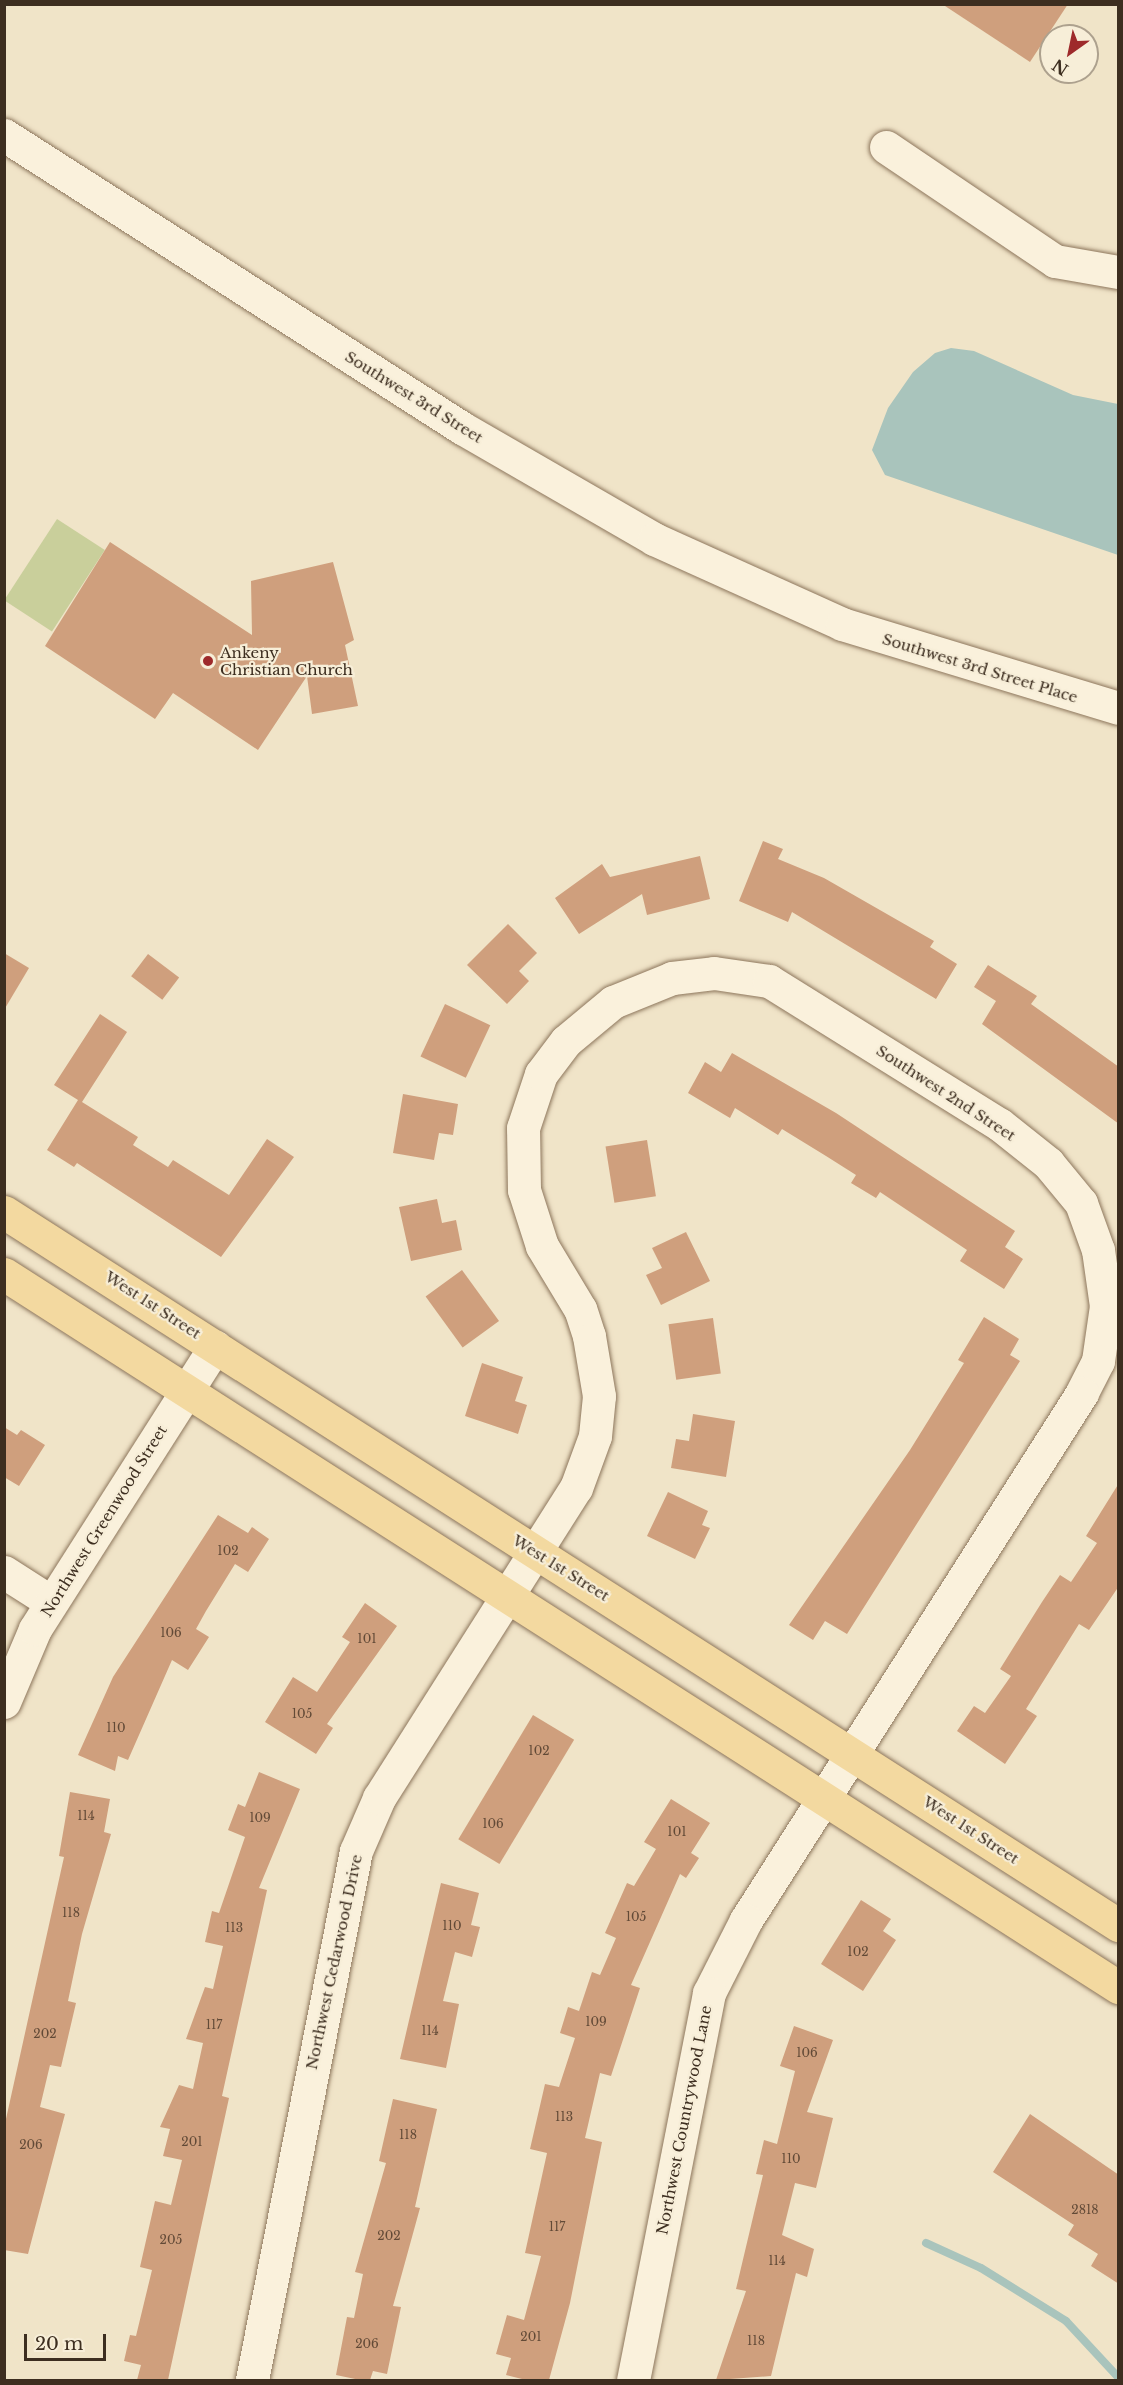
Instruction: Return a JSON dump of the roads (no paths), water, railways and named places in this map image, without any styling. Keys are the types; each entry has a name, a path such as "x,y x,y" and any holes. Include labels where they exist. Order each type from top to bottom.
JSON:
{"main road":[{"name":"West 1st Street","path":"4,1212 1119,1925"},
{"path":"4,1274 1119,1987"}],"street":[{"name":"Southwest 3rd Street","path":"4,135 560,487 749,586 842,624"},
{"path":"886,147 1055,261 1119,272"},
{"name":"Southwest 3rd Street Place","path":"842,624 1119,708"},
{"name":"Southwest 2nd Street","path":"536,1552 590,1455 599,1396 580,1309 542,1246 524,1190 523,1128 541,1074 566,1041 613,1002 672,978 714,973 769,981 999,1124 1048,1163 1081,1203 1098,1250 1106,1306 1098,1361 979,1556 853,1753"},
{"name":"Northwest Greenwood Street","path":"4,1702 51,1602 215,1346"},
{"name":"Northwest Cedarwood Drive","path":"252,2380 356,1851 379,1798 536,1552"},
{"path":"4,1572 51,1602"},
{"name":"Northwest Countrywood Lane","path":"633,2380 709,1993 746,1920 853,1753"}],"water":[{"path":"951,348 974,351 1073,395 1118,404 1118,555 885,475 872,450 888,408 913,372 935,353"}],"waterway":[{"path":"926,2243 981,2268 1066,2321 1118,2377"}],"place":[{"name":"Ankeny Christian Church","path":"208,661"}]}
